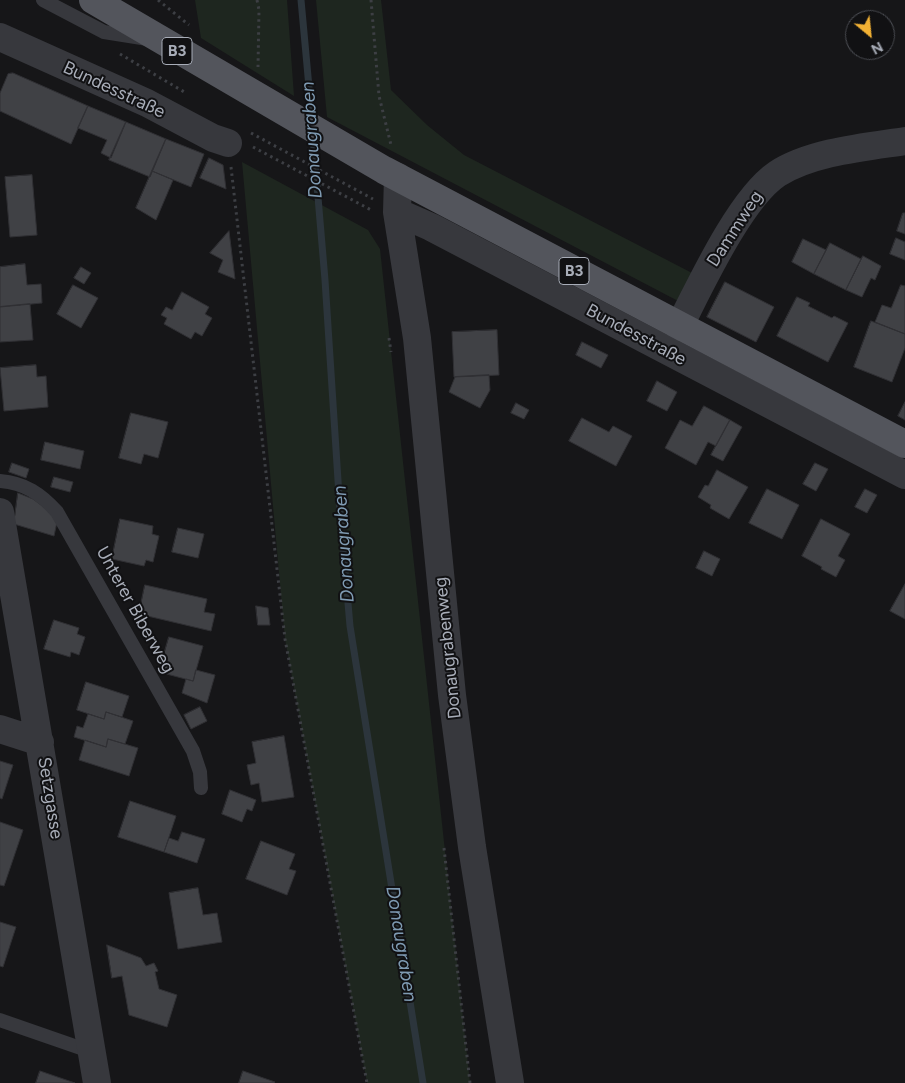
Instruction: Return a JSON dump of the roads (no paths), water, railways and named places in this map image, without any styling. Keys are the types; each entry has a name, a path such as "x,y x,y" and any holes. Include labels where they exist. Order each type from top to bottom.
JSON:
{"main road":[{"name":"B3","path":"93,0 157,40 391,174 905,444"}],"street":[{"name":"Bundesstraße","path":"1,40 147,104 213,138 239,138"},
{"name":"Dammweg","path":"679,326 710,266 735,225 768,181 796,165 832,154 905,141"},
{"path":"385,210 391,174"},
{"name":"Bundesstraße","path":"385,210 430,227 905,476"},
{"name":"Donaugrabenweg","path":"385,210 417,338 460,762 510,1083"},
{"name":"Setzgasse","path":"0,512 97,1083"},
{"path":"0,729 40,742"}],"lane":[{"path":"43,0 104,32 131,38 157,40"},
{"name":"Unterer Biberweg","path":"0,481 32,489 42,496 57,512 193,751 200,772 202,788"},
{"path":"0,1020 92,1052"}],"waterway":[{"name":"Donaugraben","path":"301,0 312,120"},
{"name":"Donaugraben","path":"313,138 350,626 423,1083"}]}
